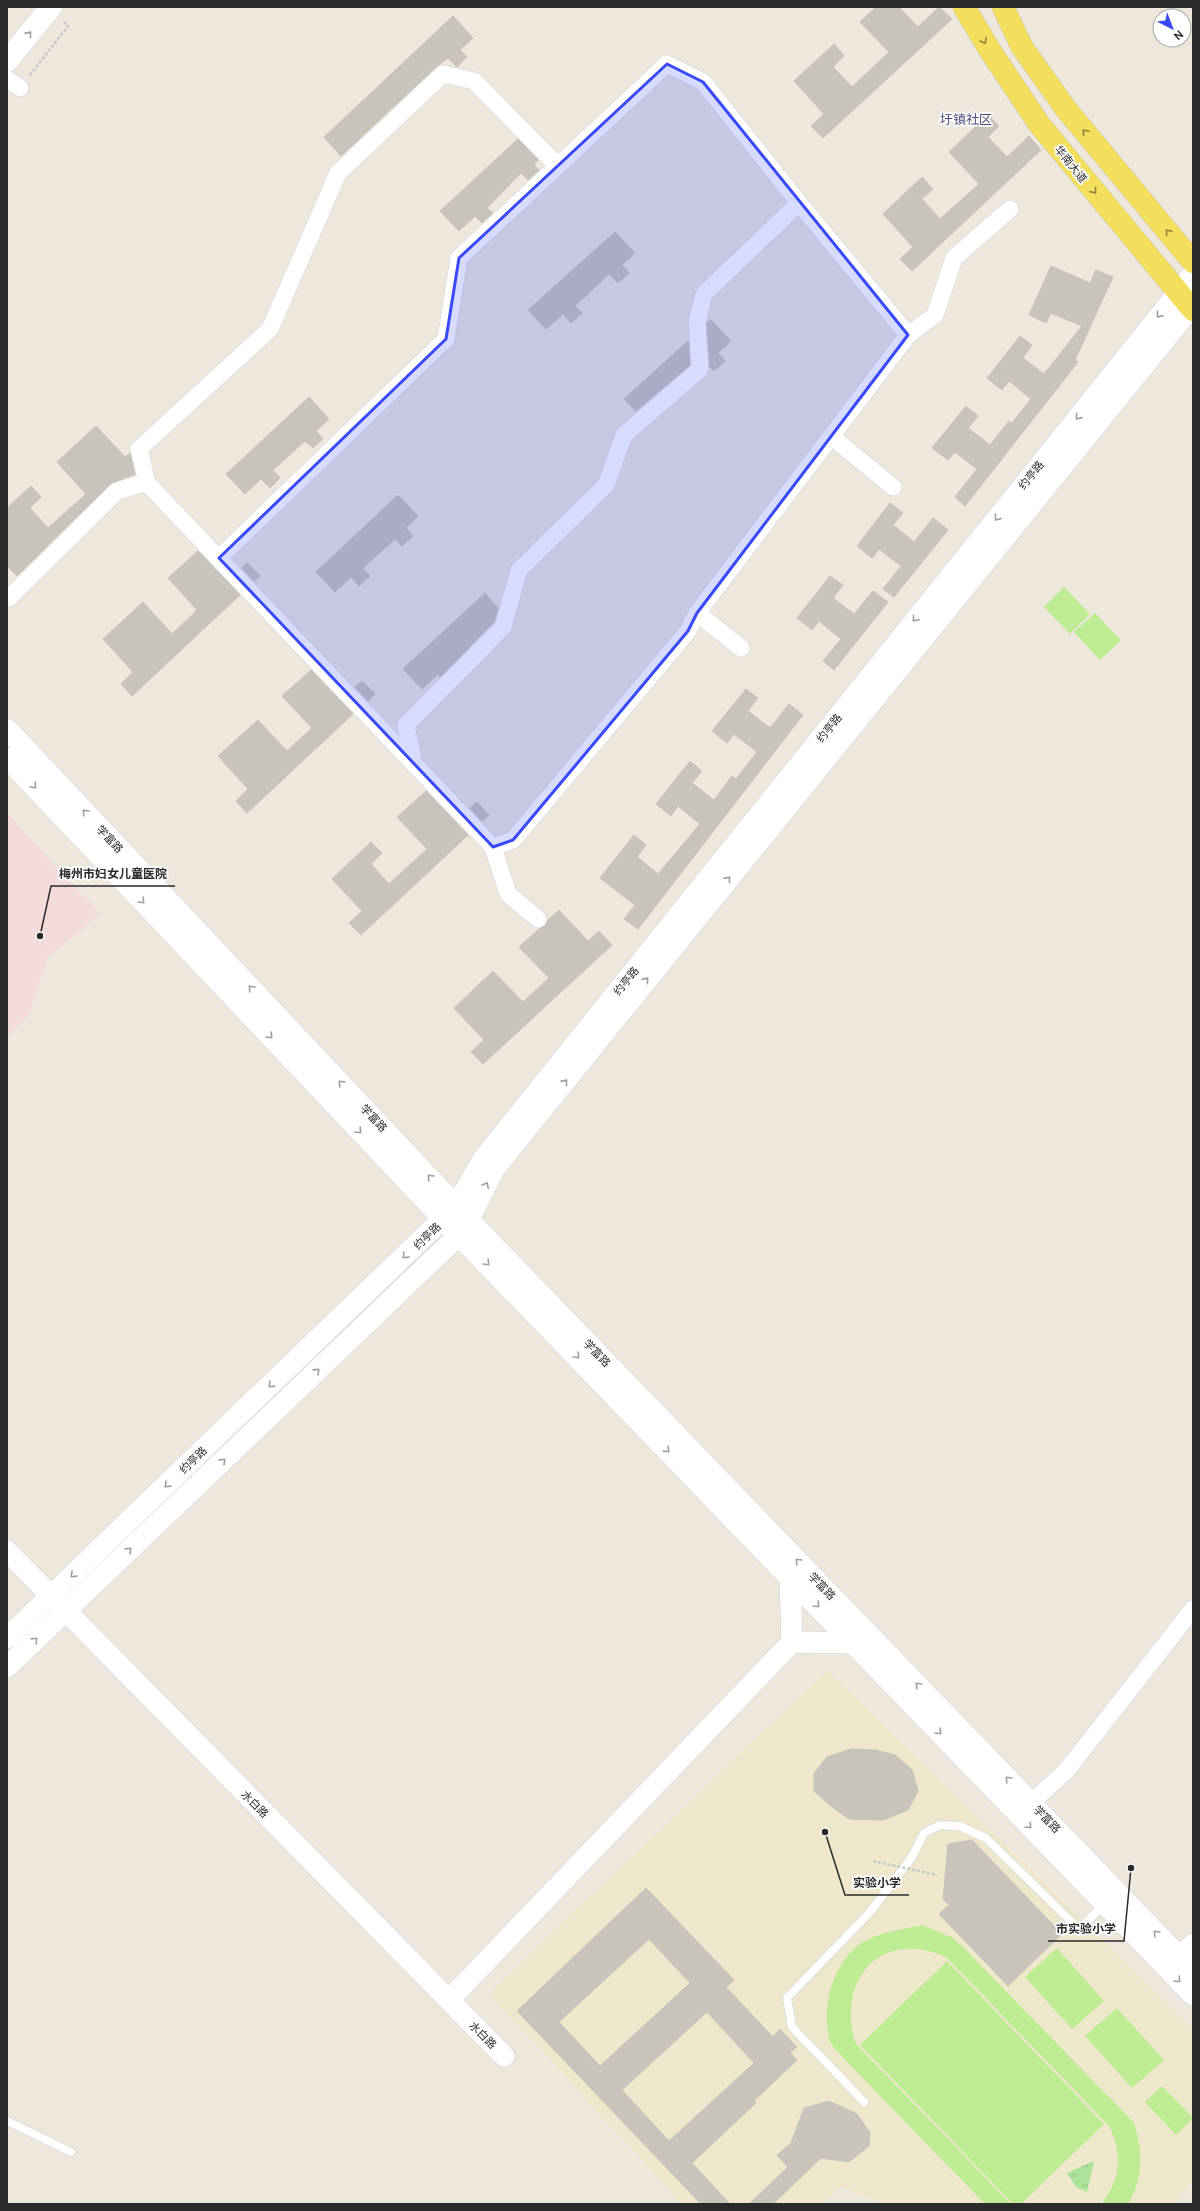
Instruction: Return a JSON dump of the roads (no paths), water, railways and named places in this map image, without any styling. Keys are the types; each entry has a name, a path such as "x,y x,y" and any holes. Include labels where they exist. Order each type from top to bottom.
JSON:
{"main road":[{"path":"7,61 51,7"},
{"name":"华南大道","path":"964,7 991,52 1039,124 1188,304"},
{"path":"1003,7 1022,47 1066,109 1193,262"}],"street":[{"path":"219,558 446,339 459,258 667,64 703,82 799,203 908,335"},
{"path":"538,919 508,894 492,847 147,482 139,449 270,329 338,173 443,74 474,81 558,166"},
{"path":"414,764 406,724 504,627 519,570 606,485 624,435 700,369 697,322 704,294 799,203"},
{"path":"492,847 513,840 688,631 697,613 908,335 935,315 954,258 1010,209"},
{"name":"约亭路","path":"7,1667 65,1612 457,1220 484,1158 1188,304 1193,274"},
{"path":"832,437 894,487"},
{"path":"9,598 117,490 147,482"},
{"path":"697,613 741,648"},
{"name":"学富路","path":"7,729 457,1220 790,1577 1193,1996"},
{"name":"学富路","path":"7,758 457,1220 1031,1803 1185,1949 1193,1971"},
{"name":"约亭路","path":"7,1638 457,1220"},
{"name":"水白路","path":"7,1551 50,1597 504,2056"},
{"path":"448,2000 792,1642 790,1577"},
{"path":"1031,1803 1066,1771 1193,1609"},
{"path":"792,1642 854,1643"}],"lane":[{"path":"864,2102 792,2027 787,1998 870,1912 912,1857 924,1833 940,1825 959,1826 986,1838 1079,1929 1105,1904"},
{"path":"7,2121 71,2152"}],"place":[{"name":"梅州市妇女儿童医院","path":"40,936"},
{"name":"实验小学","path":"825,1832"},
{"name":"市实验小学","path":"1131,1868"}],"district":[{"name":"圩镇社区","path":"966,119"}]}
